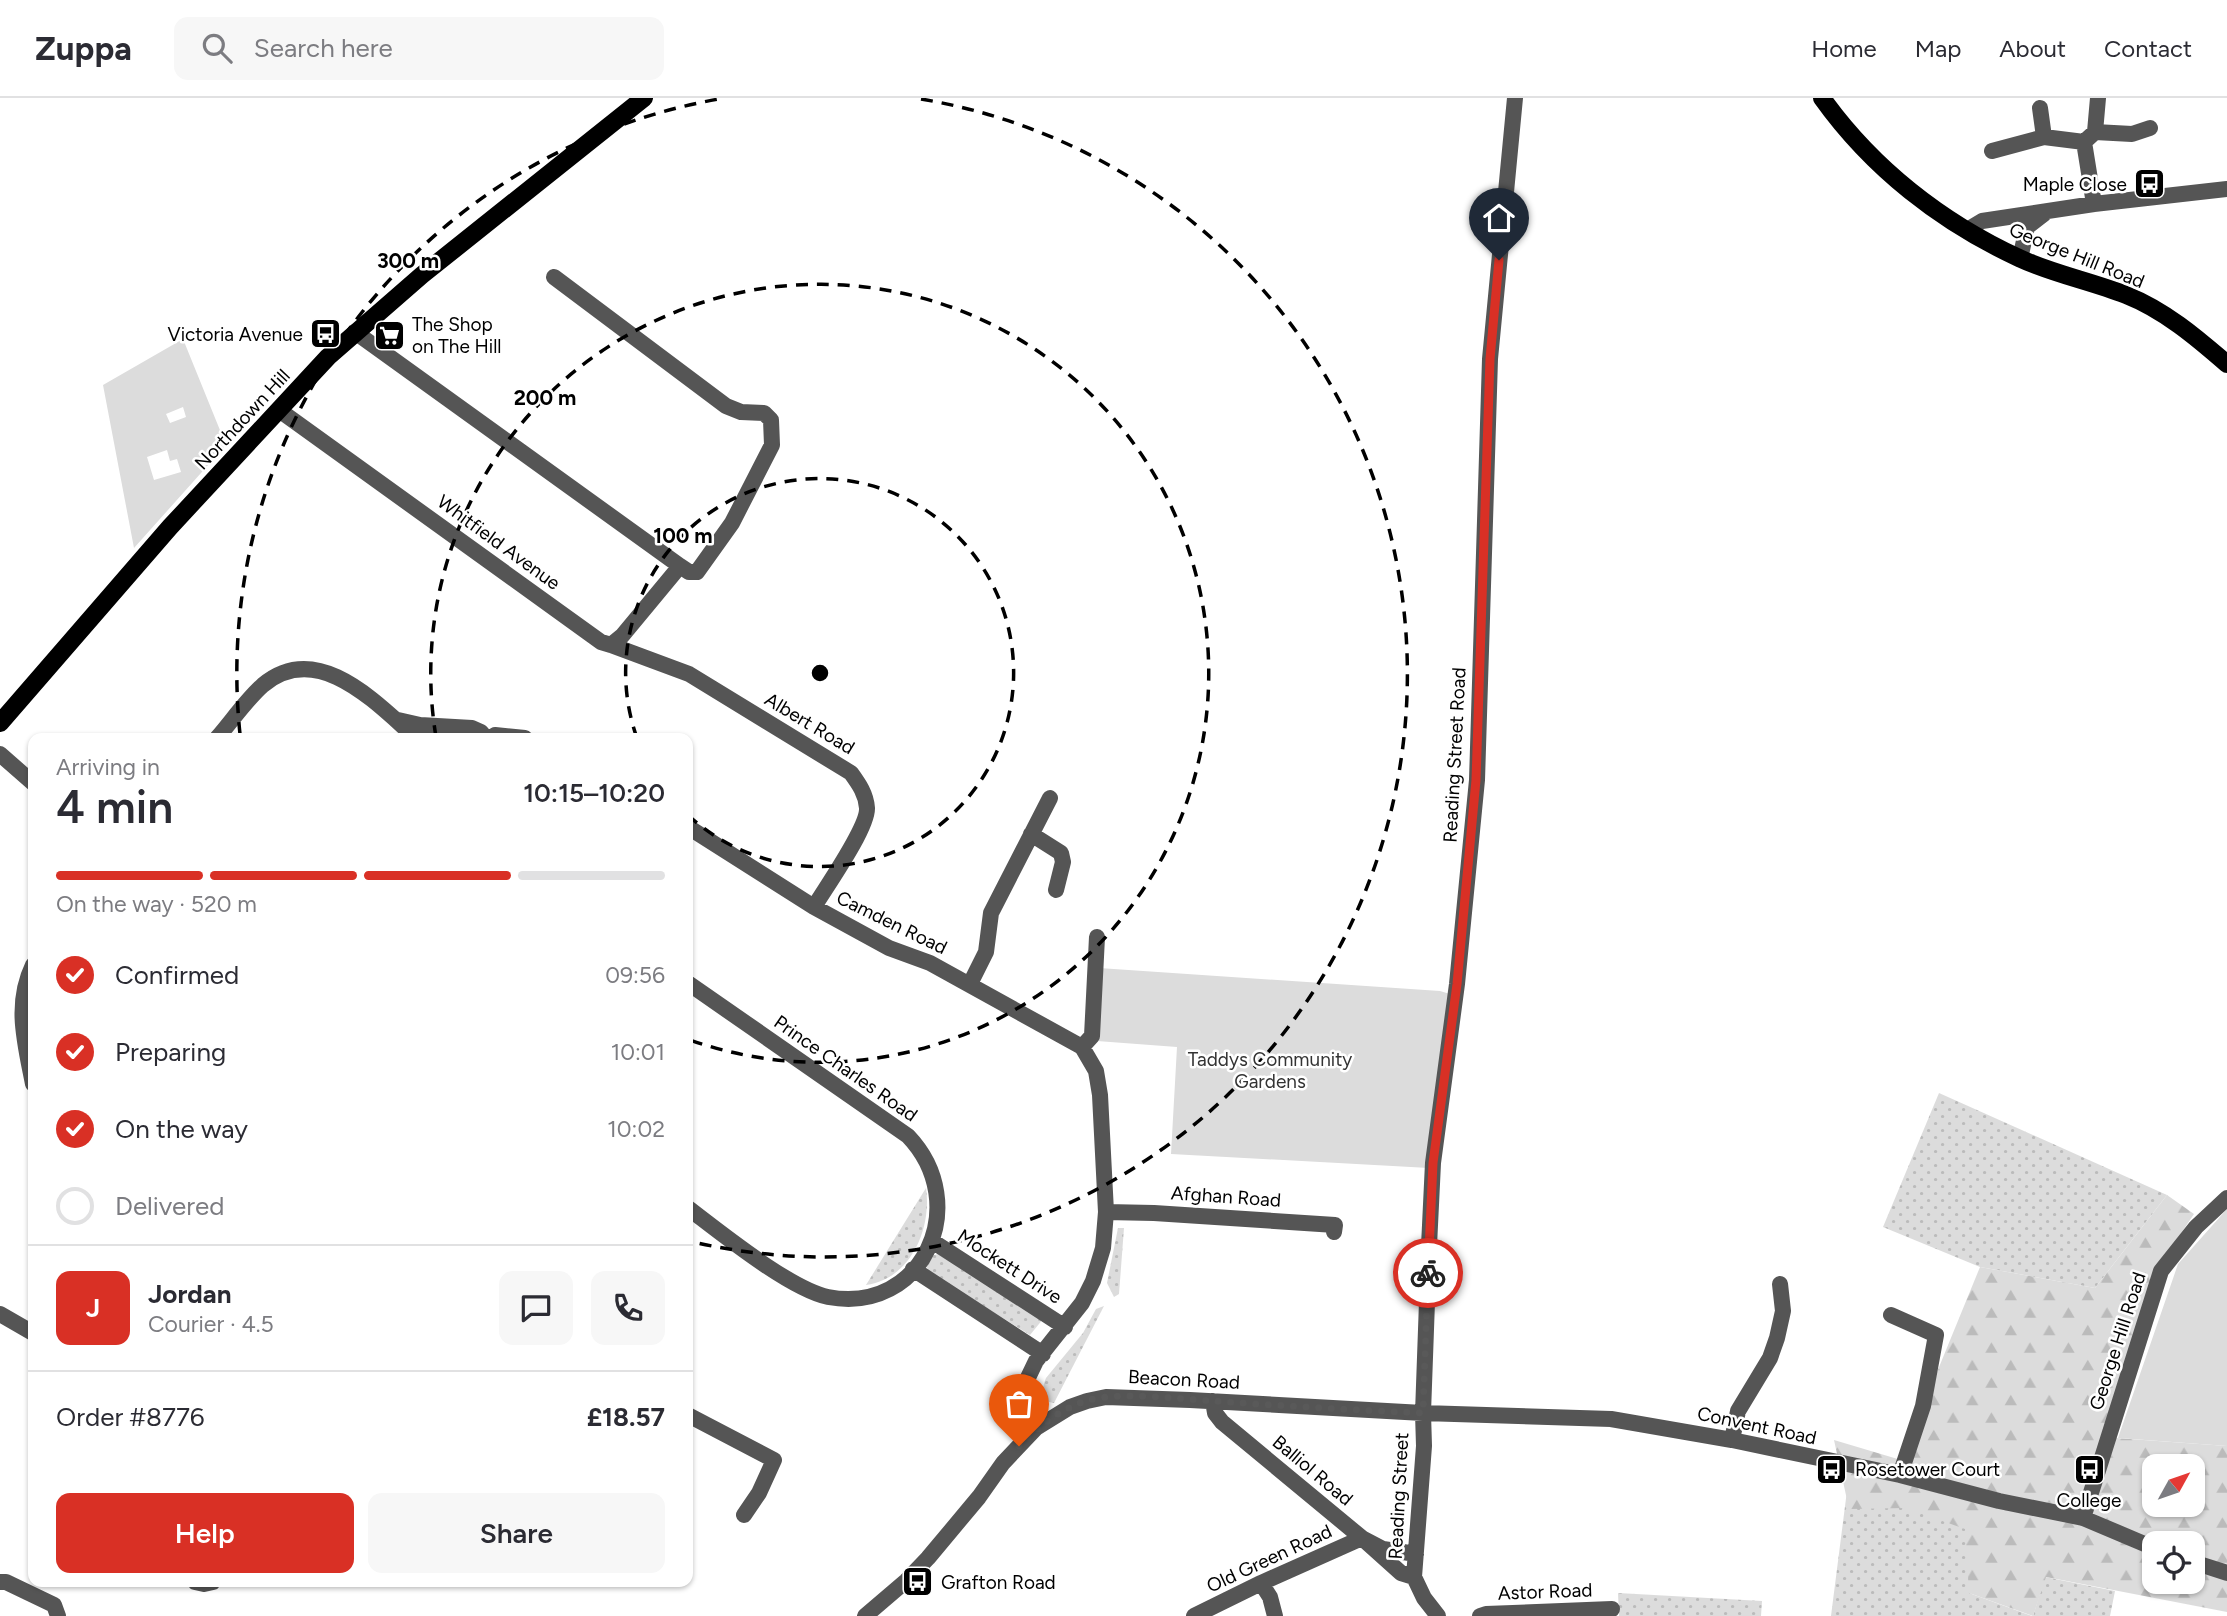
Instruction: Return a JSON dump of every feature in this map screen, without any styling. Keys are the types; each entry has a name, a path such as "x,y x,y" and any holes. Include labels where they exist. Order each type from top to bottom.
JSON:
{"main road":[{"name":"Northdown Hill","path":"0,723 170,527 328,357 481,228 644,98"},
{"name":"George Hill Road","path":"1822,98 1860,146 1891,176 1924,202 2020,258 2128,296 2167,316 2227,364"}],"street":[{"name":"Reading Street Road","path":"1423,1413 1433,1163 1457,984 1476,780 1490,359 1516,98"},
{"path":"2094,204 2091,131 2098,98"},
{"path":"2040,108 2044,137"},
{"path":"1992,151 2044,137 2091,131 2133,134 2150,128"},
{"path":"1967,229 1982,221 2094,204 2227,189"},
{"path":"2020,258 2027,226 2046,213"},
{"path":"355,332 680,566 689,572 696,572 732,523 772,445 771,420 764,413 741,412 726,406 554,277"},
{"path":"564,306 573,292"},
{"name":"Whitfield Avenue","path":"279,410 601,642 611,645"},
{"path":"611,645 622,636 680,566"},
{"name":"Albert Road","path":"611,645 689,674 851,773 863,791 867,811 860,832 814,907"},
{"path":"221,733 264,685 277,676 310,669 344,679 410,733"},
{"path":"395,719 420,725 472,728 482,733"},
{"path":"0,754 28,779"},
{"path":"970,984 985,952 991,913 1050,798"},
{"name":"Camden Road","path":"693,830 814,907 889,948 930,963 1082,1047"},
{"path":"1031,834 1061,853 1063,862 1056,890"},
{"path":"1037,1428 1028,1414 1024,1386 1042,1354 1082,1303 1103,1248 1106,1212 1100,1095 1096,1071 1082,1047 1092,1036 1097,937"},
{"path":"28,976 21,1021 28,1058"},
{"name":"Prince Charles Road","path":"693,986 908,1136 924,1155 935,1178 938,1216 932,1241 913,1269 901,1280 878,1292 854,1298 828,1297 793,1282 693,1212"},
{"name":"George Hill Road","path":"2083,1518 2161,1271 2196,1227 2227,1198"},
{"name":"Afghan Road","path":"1106,1212 1335,1225 1334,1232"},
{"name":"Mockett Drive","path":"932,1241 1065,1327"},
{"path":"913,1269 1042,1354"},
{"path":"1732,1440 1738,1412 1770,1358 1777,1338 1783,1311 1780,1284"},
{"path":"0,1314 28,1330"},
{"path":"1891,1315 1936,1335 1923,1406 1900,1475"},
{"name":"Beacon Road","path":"865,1616 928,1558 979,1497 1003,1463 1037,1428 1070,1407 1106,1397 1423,1413"},
{"name":"Balliol Road","path":"1213,1401 1215,1413 1222,1422 1363,1538 1401,1573 1414,1577"},
{"name":"Convent Road","path":"1423,1413 1611,1419 1732,1440 1900,1475 1999,1501 2083,1518 2142,1543"},
{"name":"Reading Street","path":"1423,1413 1424,1446 1414,1577 1424,1598 1438,1616"},
{"path":"693,1418 774,1460 759,1493 744,1515"},
{"name":"Balliol Road","path":"1363,1538 1383,1549 1416,1554"},
{"name":"Old Green Road","path":"1194,1616 1363,1538"},
{"path":"2205,1566 2227,1573"},
{"path":"0,1582 6,1582 54,1605 58,1616"},
{"path":"1261,1583 1270,1597 1275,1616"},
{"name":"Astor Road","path":"1480,1616 1612,1609"}],"green space":[{"path":"183,339 226,445 134,548 103,385","holes":["183,407 186,417 170,423 166,414","167,450 170,461 177,459 181,472 154,480 147,457"]},
{"name":"Taddys Community Gardens","path":"1099,968 1440,991 1450,994 1429,1168 1171,1154 1177,1047 1097,1041"},
{"path":"1939,1093 2167,1195 2095,1288 1980,1267 1883,1227"},
{"path":"926,1188 925,1219 922,1235 915,1249 895,1273 882,1281 866,1285"},
{"path":"2167,1195 2194,1214 2154,1273 2102,1437 2227,1446 2227,1612 2046,1577 2033,1616 1969,1593 1965,1529 1906,1508 1849,1509 1834,1440 1901,1460 1980,1267 2095,1288"},
{"path":"2227,1209 2227,1446 2118,1438 2178,1264"},
{"path":"1118,1228 1124,1228 1119,1294 1114,1297 1107,1283"},
{"path":"938,1254 1043,1319 1030,1335 929,1272 926,1265 931,1256"},
{"path":"1104,1306 1054,1403 1049,1402 1043,1390 1046,1378 1083,1333 1096,1309"},
{"path":"1849,1475 1985,1503 1969,1593 2032,1616 1831,1616"},
{"path":"2045,1577 2115,1591 2110,1616 2033,1616"},
{"path":"1618,1593 1762,1601 1761,1616 1619,1616"}],"way so far":[{"path":"1019,1446 1037,1428 1070,1407 1106,1397 1423,1413 1428,1273"}],"place":[{"name":"Maple Close","path":"2150,184"},
{"name":"Victoria Avenue","path":"326,334"},
{"name":"The Shop on The Hill","path":"389,335"},
{"name":"Rosetower Court","path":"1832,1469"},
{"name":"College","path":"2089,1469"},
{"name":"Grafton Road","path":"918,1582"}],"route":[{"path":"1428,1273 1433,1163 1457,984 1476,780 1490,359 1499,260"}]}
